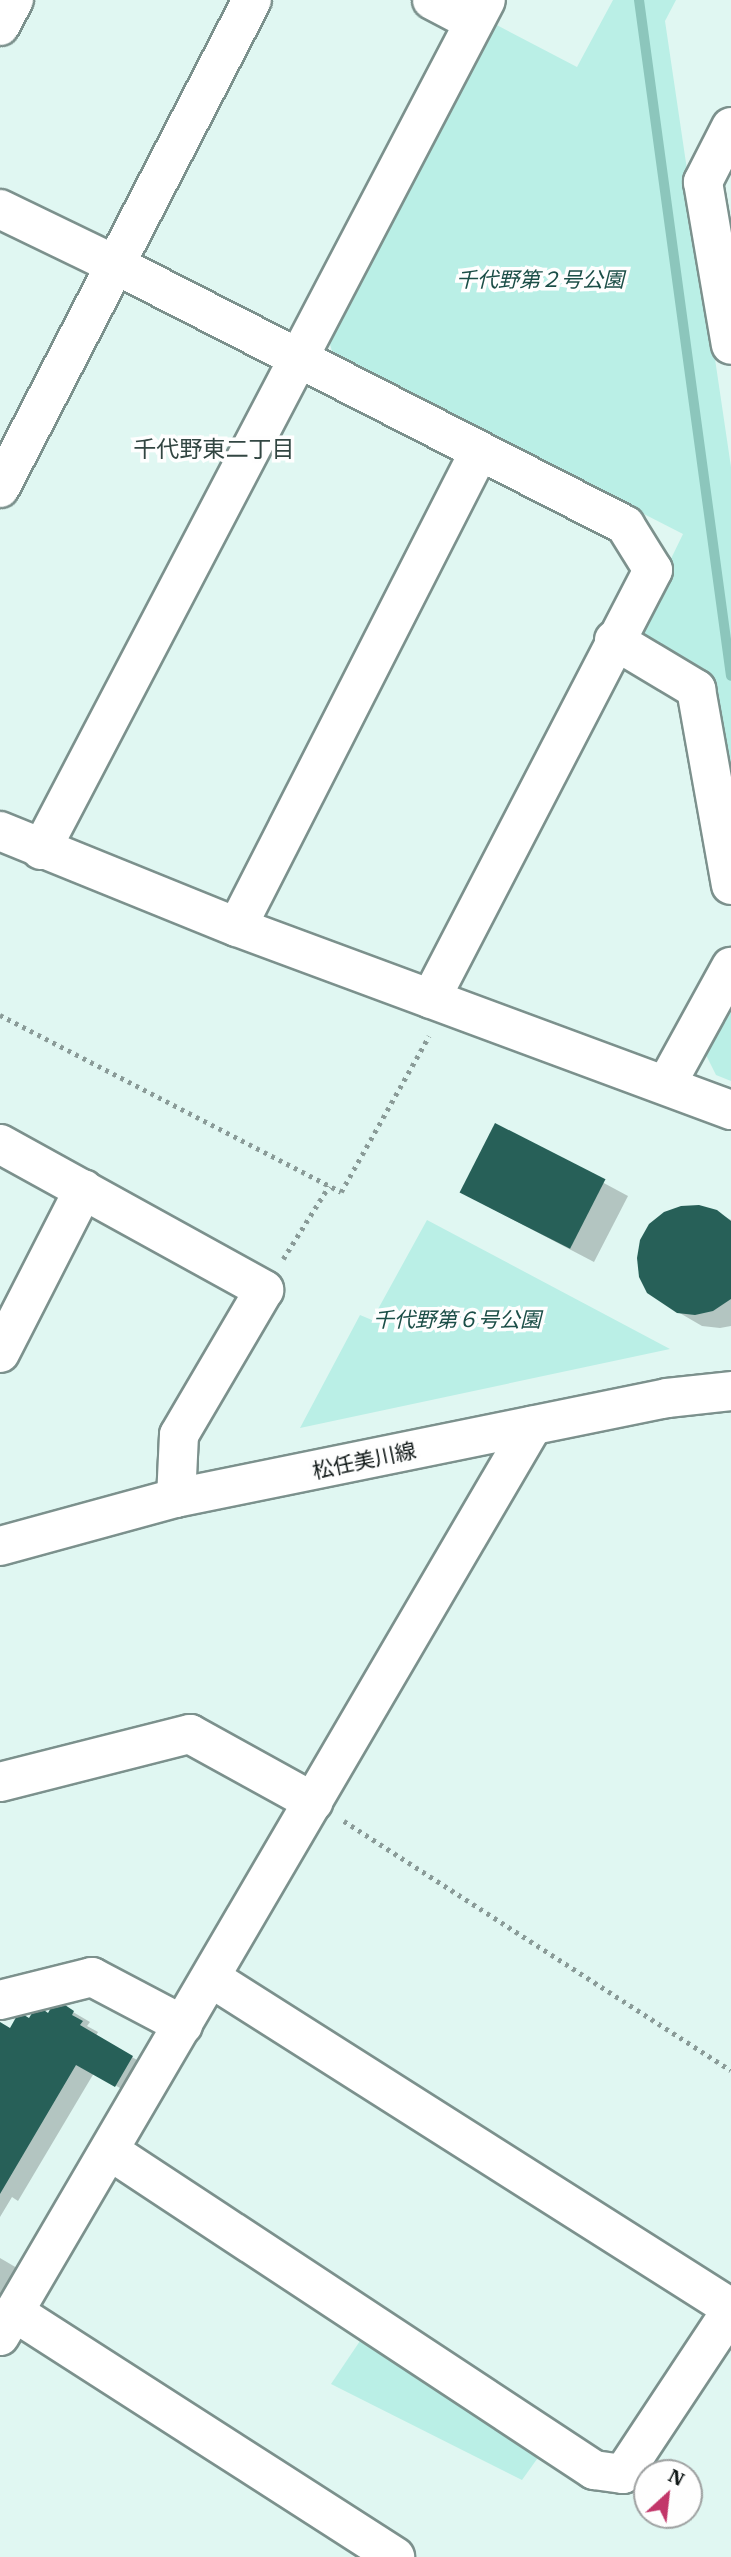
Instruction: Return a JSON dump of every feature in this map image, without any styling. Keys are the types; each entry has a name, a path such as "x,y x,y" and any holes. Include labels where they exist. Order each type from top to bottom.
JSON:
{"street":[{"path":"0,26 14,0"},
{"path":"0,488 252,0"},
{"path":"41,850 480,11 432,0"},
{"path":"731,127 703,183 731,345"},
{"path":"0,209 114,264 625,525 653,570 614,640 439,1002"},
{"path":"237,927 479,452"},
{"path":"614,640 696,689 731,885"},
{"path":"0,831 41,850 237,927 731,1110"},
{"path":"667,1085 731,967"},
{"path":"0,1144 264,1290 179,1435 176,1498"},
{"path":"0,1353 85,1189"},
{"name":"松任美川線","path":"0,1546 176,1498 667,1398 731,1391"},
{"path":"395,2557 7,2324 533,1425"},
{"path":"0,1782 190,1734 313,1802"},
{"path":"0,2000 92,1976 183,2025"},
{"path":"110,2151 594,2470 623,2474 731,2310 211,1978"}],"path":[{"path":"0,1014 341,1192 439,1002"},
{"path":"264,1290 329,1185"},
{"path":"313,1802 731,2070"}],"green space":[{"name":"千代野第２号公園","path":"613,0 676,0 665,21 731,467 731,820 705,678 633,637 683,534 333,355 328,337 491,22 577,67"},
{"path":"731,984 731,1081 716,1075 702,1047"},
{"name":"千代野第６号公園","path":"427,1220 670,1349 300,1428 360,1315 372,1320"},
{"path":"362,2338 542,2452 522,2480 331,2384"}],"building":[{"path":"495,1123 605,1179 570,1249 460,1192"},
{"path":"699,1205 717,1210 731,1221 731,1299 713,1311 695,1315 677,1313 647,1293 639,1277 637,1258 640,1240 649,1224 664,1212 681,1206"},
{"path":"56,1999 74,2011 72,2015 83,2021 80,2025 133,2056 115,2087 76,2065 0,2194 0,2022 10,2028 19,2012 29,2018 37,2005 48,2013"}],"waterway":[{"path":"639,0 731,676"}],"district":[{"name":"千代野東二丁目","path":"214,448"}]}
